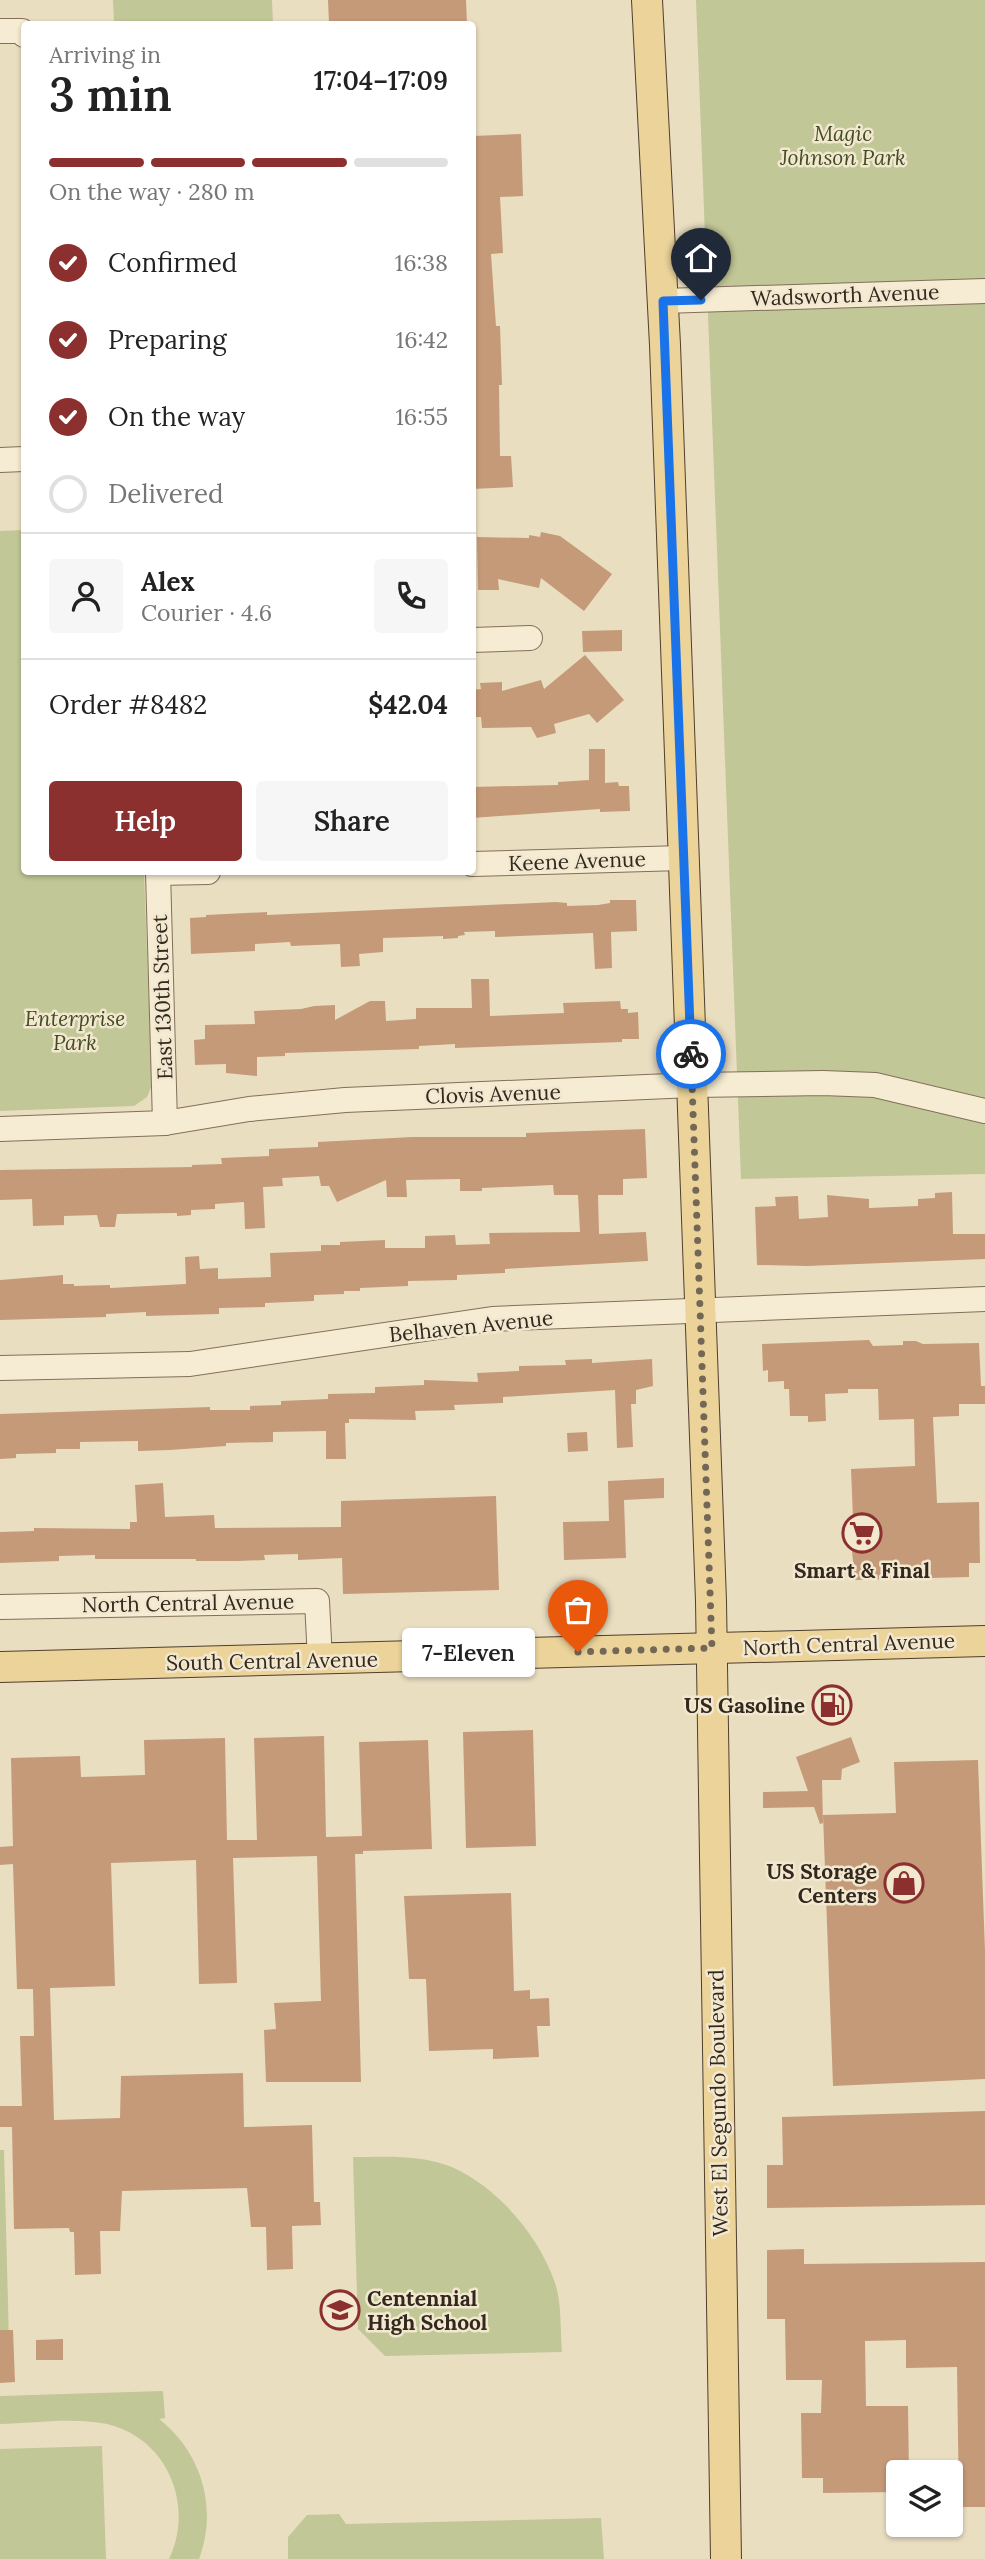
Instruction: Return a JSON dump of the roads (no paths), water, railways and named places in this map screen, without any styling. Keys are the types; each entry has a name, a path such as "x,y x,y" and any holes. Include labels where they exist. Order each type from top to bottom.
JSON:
{"main road":[{"name":"West El Segundo Boulevard","path":"647,0 663,301 712,1648 726,2559"},
{"name":"North Central Avenue","path":"712,1648 985,1641"},
{"name":"South Central Avenue","path":"0,1667 712,1648"}],"street":[{"path":"0,31 21,32"},
{"name":"Wadsworth Avenue","path":"663,301 985,291"},
{"path":"0,460 21,459"},
{"path":"476,640 530,638"},
{"name":"Keene Avenue","path":"476,864 682,858"},
{"name":"East 130th Street","path":"158,875 165,1123"},
{"name":"Clovis Avenue","path":"0,1129 165,1123 299,1103 692,1085 875,1085 985,1111"},
{"name":"Belhaven Avenue","path":"0,1368 190,1364 492,1320 985,1299"},
{"name":"North Central Avenue","path":"0,1607 317,1601 320,1660"}],"place":[{"name":"Smart & Final","path":"862,1533"},
{"name":"7-Eleven","path":"578,1652"},
{"name":"US Gasoline","path":"832,1705"},
{"name":"US Storage Centers","path":"904,1883"},
{"name":"Centennial High School","path":"340,2310"}],"park label":[{"name":"Magic Johnson Park","path":"843,145"},
{"name":"Enterprise Park","path":"75,1030"}]}
